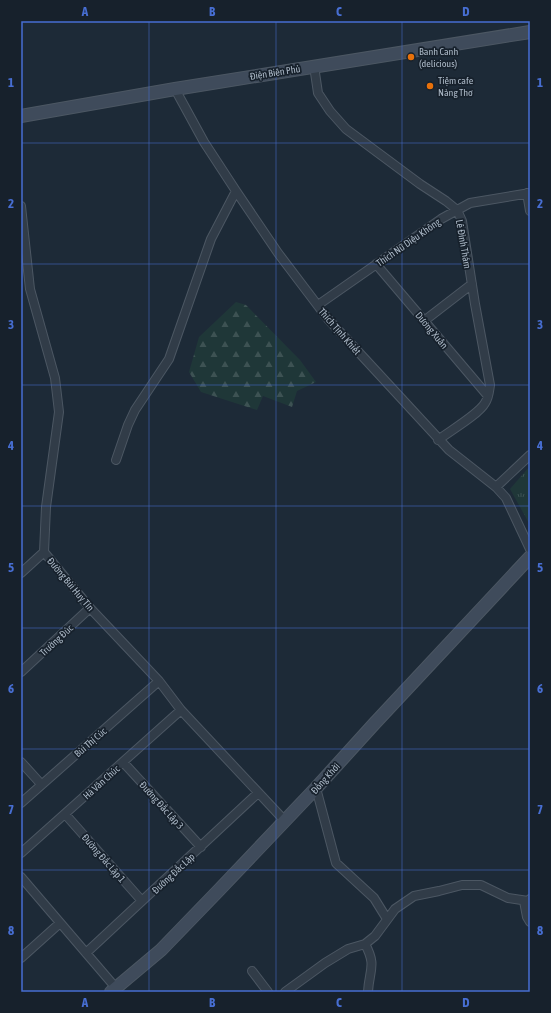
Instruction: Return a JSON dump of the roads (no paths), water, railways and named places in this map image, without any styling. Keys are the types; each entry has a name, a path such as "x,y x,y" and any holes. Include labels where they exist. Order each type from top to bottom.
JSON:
{"street":[{"name":"Điện Biên Phủ","path":"21,116 314,66 530,32"},
{"name":"Lê Đình Thám","path":"314,66 318,93 330,111 346,129 457,210 462,221 490,385 488,396"},
{"name":"Thích Tịnh Khiết","path":"175,89 204,142 236,191 278,253 328,319 438,440 496,487 506,498 530,549"},
{"path":"116,460 128,425 135,410 170,359 211,239 236,191"},
{"name":"Thích Nữ Diệu Không","path":"318,305 441,219 470,203 529,193"},
{"path":"529,193 530,211"},
{"name":"Đường Bùi Huy Tín","path":"21,207 30,289 55,378 59,412 46,508 44,552 90,608 159,681 181,710 285,821"},
{"name":"Dương Xuân","path":"376,264 488,396"},
{"path":"424,321 472,284"},
{"path":"438,440 476,412 485,403 488,396"},
{"path":"496,487 530,455"},
{"path":"21,573 44,552"},
{"name":"Đồng Khởi","path":"114,990 161,950 285,821 530,557"},
{"name":"Trường Đúc","path":"21,672 90,608"},
{"name":"Bùi Thị Cúc","path":"21,803 159,681"},
{"name":"Hà Văn Chúc","path":"21,853 181,710"},
{"path":"21,762 41,784"},
{"name":"Đường Đắc Lập 3","path":"123,762 201,847"},
{"path":"316,788 336,863 374,898 387,919"},
{"name":"Đường Đắc Lập","path":"86,953 258,793"},
{"name":"Đường Đắc Lập 1","path":"65,814 142,901"},
{"path":"21,877 86,953 114,990"},
{"path":"285,992 348,949 365,944 375,936 395,909 414,896 462,885 481,885 508,898 527,900 527,917 530,922"},
{"path":"21,958 60,923"},
{"path":"365,944 371,955 372,965 368,992"},
{"path":"252,970 268,992"}],"place":[{"name":"Banh Canh (delicious)","path":"411,57"},
{"name":"Tiệm cafe Nàng Thơ","path":"430,86"}]}
